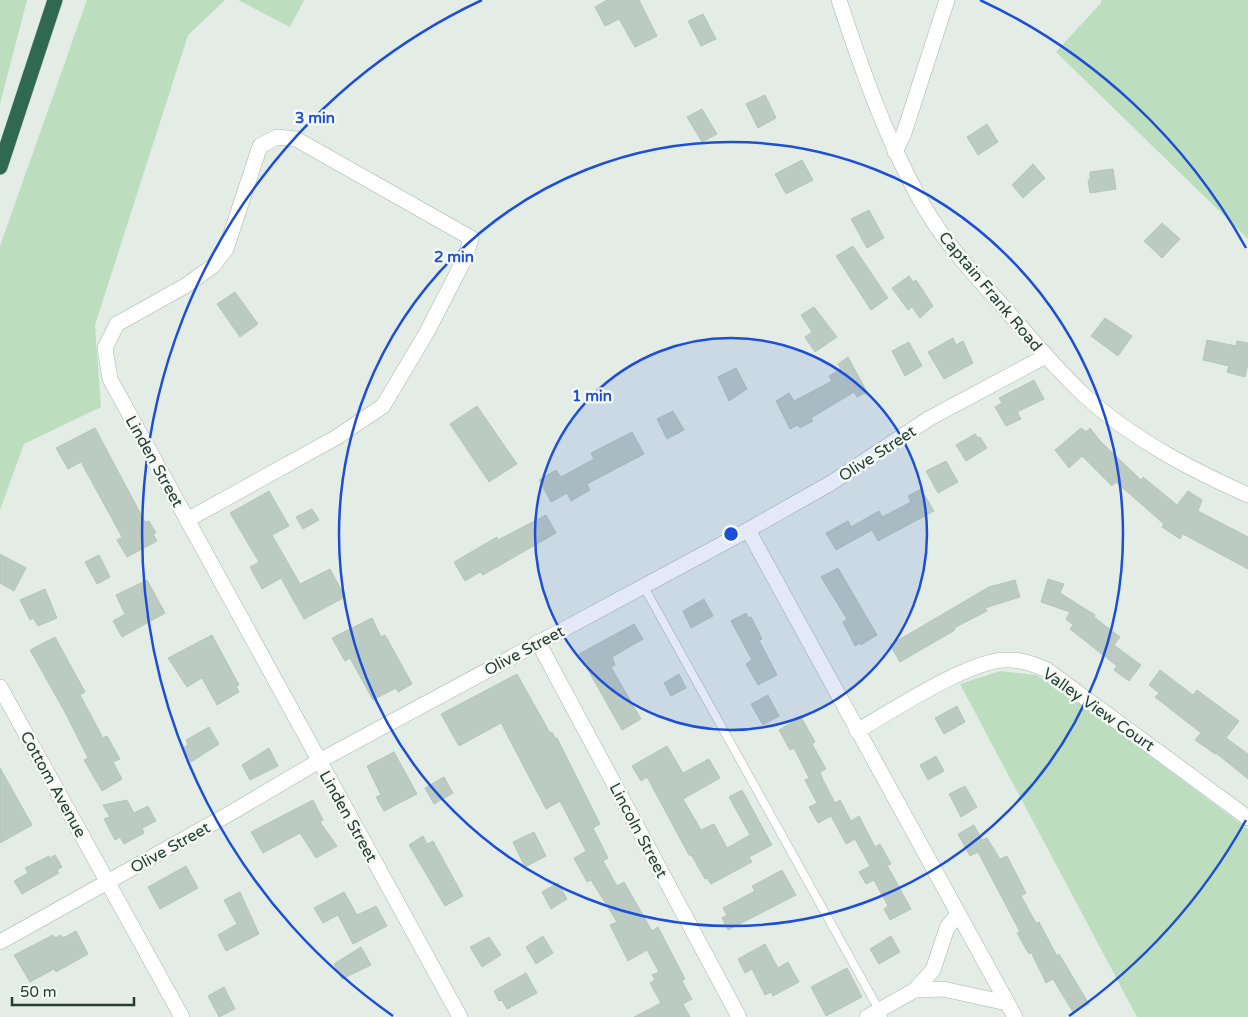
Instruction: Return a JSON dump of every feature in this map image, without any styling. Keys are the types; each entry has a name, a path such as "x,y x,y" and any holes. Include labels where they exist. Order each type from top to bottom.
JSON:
{"highway":[{"path":"0,167 55,0"}],"street":[{"name":"Captain Frank Road","path":"838,0 868,86 895,152 919,198 950,244 1046,356 1084,395 1131,433 1211,479 1248,495"},
{"path":"895,152 904,133 947,0"},
{"name":"Linden Street","path":"187,520 337,437 383,406 427,332 466,256 471,238 296,139 277,137 260,146 226,249 213,266 185,286 117,324 105,348 110,379 318,761 460,1017"},
{"name":"Olive Street","path":"0,942 229,814 318,761 748,530 831,483 930,418 1046,356"},
{"path":"748,530 1015,1017"},
{"name":"Lincoln Street","path":"538,642 739,1017"},
{"name":"Valley View Court","path":"857,731 977,665 1005,660 1019,660 1048,670 1063,680 1248,818"},
{"name":"Cottom Avenue","path":"0,687 182,1017"},
{"path":"876,1015 915,990 933,970 947,928 958,914"},
{"path":"915,990 943,989 1007,1003"}],"lane":[{"path":"644,587 876,1015"}],"green space":[{"path":"0,0 27,0 0,104"},
{"path":"87,0 225,0 188,35 95,325 101,407 24,444 0,510 0,246"},
{"path":"238,0 304,0 290,27"},
{"path":"1101,0 1248,0 1248,239 1056,52 1101,3"},
{"path":"1000,671 1036,675 1066,693 1248,829 1248,1017 1137,1017 960,684"}],"building":[{"path":"607,0 639,0 657,36 635,47 619,19 605,26 595,7"},
{"path":"703,14 716,39 701,46 688,21"},
{"path":"765,95 776,118 758,128 746,104"},
{"path":"702,109 717,134 702,142 687,117"},
{"path":"987,124 998,142 978,155 967,137"},
{"path":"802,160 813,180 786,194 775,174"},
{"path":"1033,164 1045,178 1023,198 1012,185"},
{"path":"1113,169 1116,189 1090,193 1088,180 1090,180 1090,172"},
{"path":"869,210 884,238 867,248 851,219"},
{"path":"1162,223 1180,239 1162,258 1144,241"},
{"path":"853,246 888,298 871,310 836,256"},
{"path":"909,276 913,282 916,280 933,306 920,318 912,307 908,310 892,288"},
{"path":"235,292 258,324 240,337 217,304"},
{"path":"814,307 837,337 815,352 805,337 812,332 801,315"},
{"path":"1105,318 1132,336 1118,356 1091,336"},
{"path":"953,338 956,345 963,341 973,363 944,379 928,352"},
{"path":"1207,340 1236,346 1237,341 1248,343 1248,363 1245,377 1227,372 1229,366 1203,360"},
{"path":"909,342 922,366 905,376 892,351"},
{"path":"848,357 867,392 857,397 854,392 811,418 813,421 800,428 798,425 790,429 776,401 789,393 794,401 832,381 829,376 841,369 838,364"},
{"path":"736,368 747,389 729,401 718,377"},
{"path":"1034,380 1044,399 1017,412 1021,419 1006,426 995,407 1002,403 999,398"},
{"path":"477,406 517,464 489,482 450,424"},
{"path":"673,411 684,430 667,439 657,419"},
{"path":"95,428 145,522 149,521 156,533 153,534 157,541 127,557 117,540 122,537 81,462 68,469 56,448"},
{"path":"1081,428 1086,432 1090,428 1100,441 1141,480 1143,477 1177,505 1188,491 1202,500 1198,511 1248,537 1248,569 1183,534 1180,539 1162,527 1164,524 1116,482 1112,486 1082,456 1069,468 1055,450"},
{"path":"632,432 644,454 587,484 590,490 571,501 567,493 551,502 539,480 556,470 561,477 594,459 591,453"},
{"path":"975,434 978,438 980,437 987,448 966,461 956,445"},
{"path":"946,461 958,482 938,493 926,471"},
{"path":"921,489 934,511 878,541 872,530 836,550 826,533 848,521 851,527 879,511 882,517 911,502 908,496"},
{"path":"269,491 289,526 272,535 300,584 330,569 345,597 304,619 281,578 262,589 250,567 259,562 230,513"},
{"path":"312,509 319,520 303,529 296,517"},
{"path":"546,515 556,533 483,575 480,572 465,581 454,562 497,537 498,540"},
{"path":"0,554 26,568 14,591 0,583"},
{"path":"99,555 110,577 97,584 85,562"},
{"path":"838,568 877,635 861,645 860,643 855,646 843,622 847,619 821,577"},
{"path":"1048,579 1064,584 1060,593 1095,615 1094,617 1120,637 1114,645 1141,665 1129,681 1114,670 1117,666 1070,629 1073,625 1066,619 1070,612 1041,602"},
{"path":"147,580 165,613 122,637 113,621 125,614 116,595"},
{"path":"1015,580 1020,597 985,608 987,611 954,628 955,630 900,662 890,645 989,587"},
{"path":"45,589 57,618 38,626 33,618 30,620 20,600"},
{"path":"704,599 713,616 691,628 683,611"},
{"path":"746,613 749,618 751,617 762,639 759,640 777,675 758,685 746,664 752,660 731,621"},
{"path":"372,618 381,637 385,635 412,684 398,692 396,688 373,700 350,658 345,661 332,638"},
{"path":"634,624 643,639 612,657 615,665 611,667 641,719 622,730 579,654"},
{"path":"212,635 239,685 236,686 239,692 217,705 202,678 187,687 168,658"},
{"path":"55,637 85,692 80,695 103,738 107,736 120,759 113,762 122,779 102,791 84,760 88,758 66,714 30,650"},
{"path":"1160,670 1193,695 1197,690 1239,721 1226,738 1248,754 1248,779 1216,753 1195,740 1201,733 1155,697 1159,693 1149,685"},
{"path":"517,674 550,733 552,732 555,738 557,738 600,824 593,828 608,858 603,861 617,886 624,882 652,931 658,927 685,979 682,981 692,999 683,1004 690,1017 634,1017 661,1003 650,983 655,980 652,975 659,972 647,950 628,961 610,925 617,922 591,880 587,882 574,858 586,851 560,801 546,809 501,723 459,746 441,714"},
{"path":"679,674 686,688 671,696 664,683"},
{"path":"768,695 779,716 763,725 751,704"},
{"path":"957,706 965,722 944,734 935,718"},
{"path":"801,717 815,742 812,744 826,769 820,772 835,803 840,800 851,821 859,816 875,847 880,844 891,864 887,865 911,909 890,920 884,909 888,906 874,880 866,884 859,872 870,866 855,839 846,844 831,816 818,823 809,807 817,803 805,780 809,778 794,748 790,750 779,730"},
{"path":"209,727 219,744 191,762 183,748 188,745 186,740"},
{"path":"667,746 683,773 709,759 720,778 683,799 701,830 714,824 727,848 750,835 729,797 742,790 772,845 749,857 752,862 711,884 707,878 705,879 692,856 689,855 647,777 641,781 632,766"},
{"path":"269,748 278,766 250,780 242,765"},
{"path":"394,752 417,794 384,811 376,797 381,795 367,766"},
{"path":"936,756 944,771 928,780 920,765"},
{"path":"0,768 32,825 0,843"},
{"path":"444,777 453,793 434,804 425,788"},
{"path":"965,786 977,807 961,817 949,794"},
{"path":"127,800 134,813 148,806 156,821 142,828 144,833 124,844 120,837 115,840 104,819 110,817 103,805"},
{"path":"313,800 323,820 320,822 337,846 316,858 300,833 263,853 251,832"},
{"path":"974,825 982,840 987,838 1000,859 1007,856 1026,893 1021,896 1036,923 1039,922 1057,956 1059,954 1089,1004 1073,1012 1053,979 1046,983 1031,952 1029,954 1017,933 1020,932 978,852 970,856 958,834"},
{"path":"534,832 546,856 525,867 513,842"},
{"path":"423,836 427,844 433,841 463,896 445,906 409,845"},
{"path":"55,855 62,867 57,870 59,873 22,894 14,881 28,873 25,868"},
{"path":"186,866 198,888 160,909 148,887"},
{"path":"782,870 796,895 728,930 722,918 727,915 723,908 755,891 752,886"},
{"path":"558,883 567,899 551,909 542,892"},
{"path":"240,892 259,934 226,951 218,935 237,924 224,900"},
{"path":"344,892 357,915 376,906 387,926 353,944 338,915 323,923 314,908"},
{"path":"76,931 88,954 56,972 54,969 30,982 14,955 53,935 55,938 61,935 63,938"},
{"path":"543,936 553,953 536,964 526,947"},
{"path":"891,936 900,952 879,964 870,949"},
{"path":"489,937 501,955 482,967 470,947"},
{"path":"765,944 778,968 788,962 799,982 773,996 771,992 765,995 752,969 745,973 738,959"},
{"path":"361,947 371,965 342,979 334,964"},
{"path":"847,968 862,997 826,1016 811,987"},
{"path":"526,973 537,993 507,1009 502,1000 499,1001 494,991"},
{"path":"224,987 235,1009 219,1017 208,996"}]}
